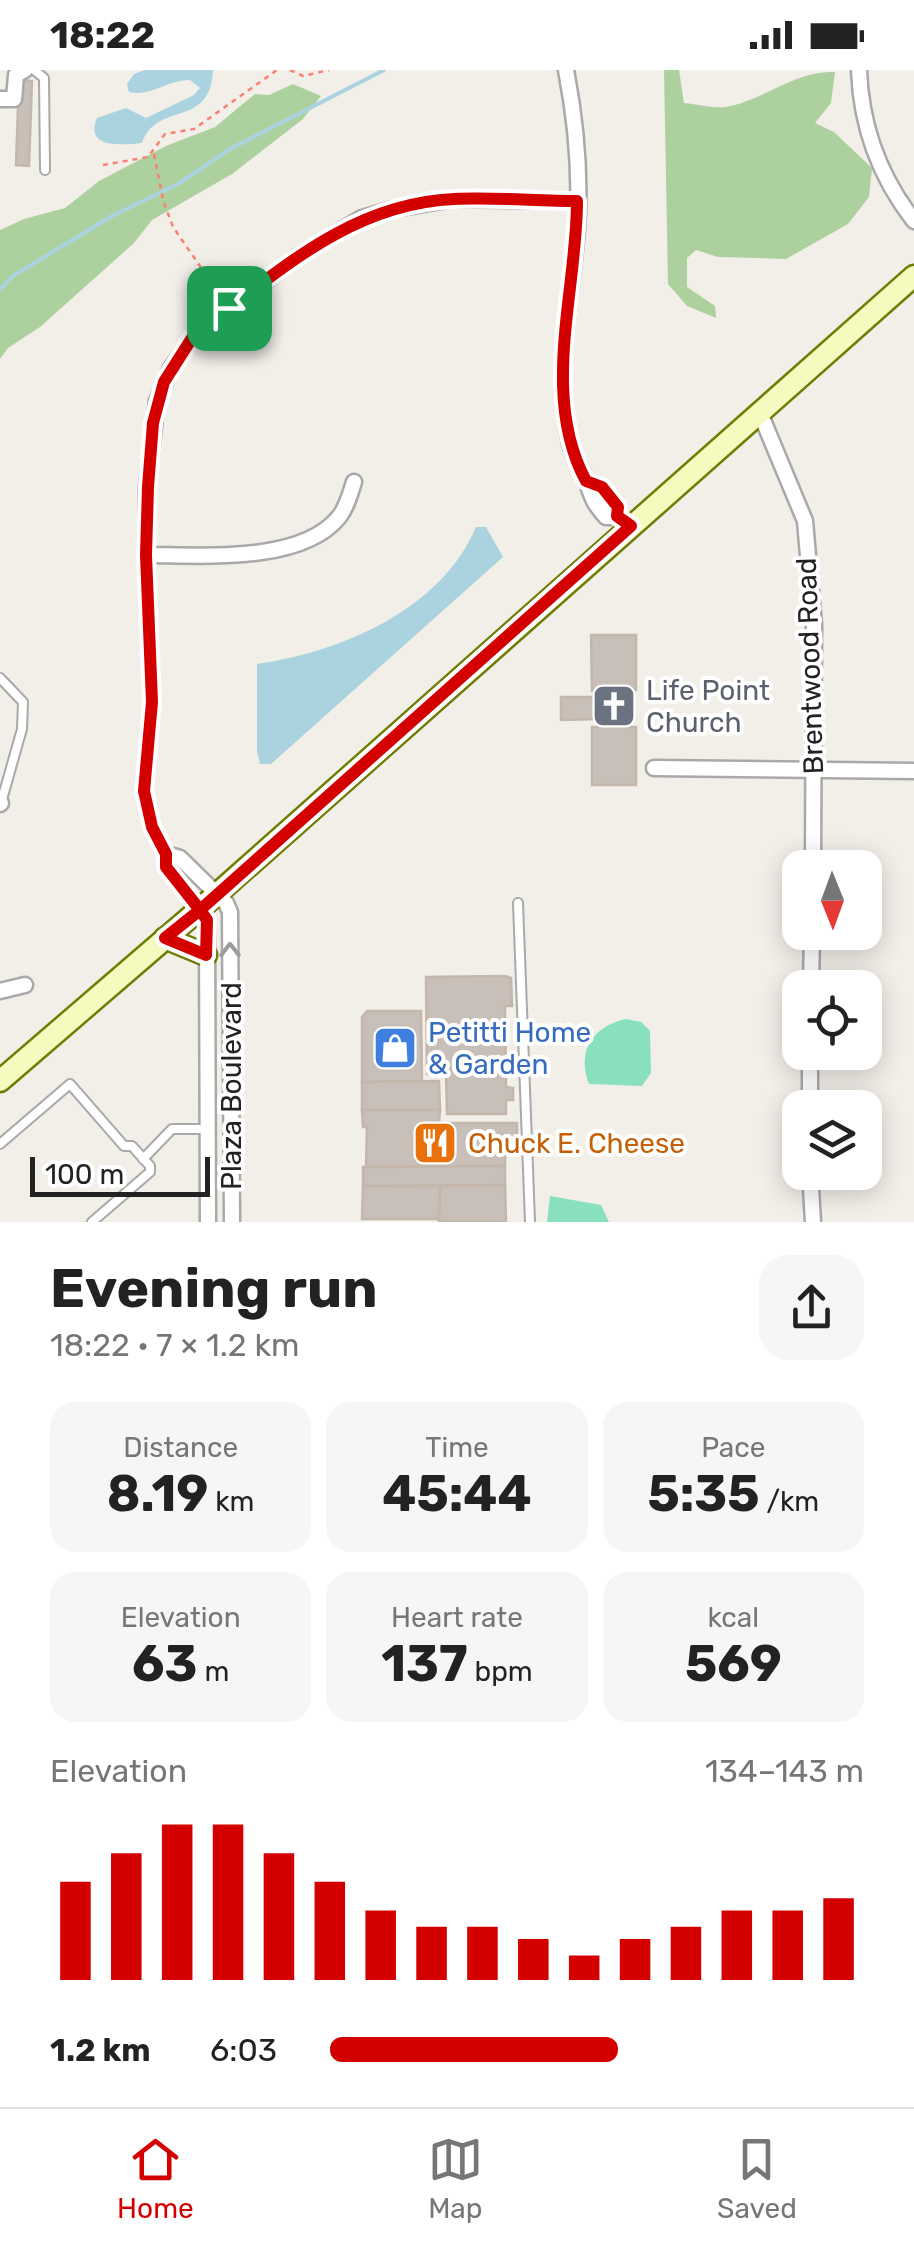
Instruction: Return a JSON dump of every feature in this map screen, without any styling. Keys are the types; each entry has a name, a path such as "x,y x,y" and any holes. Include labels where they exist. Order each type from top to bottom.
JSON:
{"main road":[{"path":"0,1080 218,894 624,522 760,413 914,276"},
{"path":"165,938 206,955"}],"street":[{"path":"0,99 14,99 16,75 26,70"},
{"path":"566,70 576,133 577,201 564,325 568,430 589,498 606,517 624,522"},
{"path":"859,70 862,118 872,150 914,221"},
{"path":"200,910 166,867 166,854 152,827 144,791 152,702 146,555 150,446 158,401 182,351 229,308 320,241 362,218 453,199 577,201"},
{"name":"Brentwood Road","path":"760,413 805,521 814,626 813,850"},
{"path":"146,555 238,554 294,544 339,517 354,482"},
{"path":"654,768 914,771"},
{"path":"166,854 180,858 218,894"},
{"name":"Plaza Boulevard","path":"218,894 230,912 232,1222"},
{"name":"Plaza Boulevard","path":"200,910 207,920 208,1222"},
{"path":"0,992 26,984"},
{"path":"811,1190 813,1222"}],"lane":[{"path":"34,70 44,78 45,170"},
{"path":"0,678 23,702 22,728 1,804"},
{"path":"518,903 530,1222"},
{"path":"0,1144 70,1084 124,1146 132,1146 150,1166 150,1172 92,1222"},
{"path":"144,1159 172,1129 208,1129"}],"path":[{"path":"104,165 148,157 165,134 194,129 277,70"},
{"path":"290,70 303,76 328,70"},
{"path":"154,152 163,200 173,227 229,308"}],"green space":[{"path":"664,70 679,70 684,103 720,107 744,102 808,75 835,72 831,103 815,123 834,132 872,168 869,197 848,224 786,259 718,257 696,250 687,258 687,287 715,306 716,318 687,306 668,284"},
{"path":"293,84 321,96 303,119 232,174 152,220 134,243 40,327 8,348 0,359 0,230 65,208 99,181 166,146 215,127 255,94 269,95"},
{"path":"626,1019 641,1022 650,1031 651,1073 642,1086 589,1084 585,1061 590,1042 604,1027"},
{"path":"550,1196 601,1205 609,1222 547,1222"}],"water":[{"path":"145,70 213,70 203,101 159,122 142,143 100,140 94,128 97,118 126,108 146,118 194,95 200,88 190,80 145,92 129,92 127,84 134,74"},
{"path":"476,527 486,527 503,557 271,764 260,764 257,664 322,649 385,622 439,582"}],"building":[{"path":"19,80 32,81 29,166 16,165"},
{"path":"591,635 636,635 636,690 629,691 629,727 636,727 636,785 592,785 592,727 598,727 598,719 561,720 561,697 599,697 598,691 592,691"},
{"path":"426,977 511,978 512,1006 505,1006 506,1087 513,1088 513,1100 506,1100 506,1114 447,1114 446,1075 427,1074"},
{"path":"367,1011 421,1011 422,1081 362,1082 362,1017"},
{"path":"439,1081 440,1110 362,1110 362,1082"},
{"path":"362,1110 440,1110 439,1123 517,1123 517,1137 505,1137 505,1166 366,1167 367,1127 363,1127"},
{"path":"505,1166 505,1185 363,1186 363,1167"},
{"path":"505,1185 506,1222 439,1222 440,1186"},
{"path":"363,1186 440,1186 439,1219 362,1219"}],"waterway":[{"path":"0,289 13,276 112,216 178,184 230,149 384,70"}],"place":[{"name":"Life Point Church","path":"614,706"},
{"name":"Petitti Home & Garden","path":"395,1048"},
{"name":"Chuck E. Cheese","path":"435,1143"}],"route":[{"path":"229,308 192,338 164,382 153,423 148,487 146,555 152,702 144,791 152,827 166,854 166,867 200,910 165,938 206,955 207,920 200,910 631,526 617,516 618,507 602,487 586,481 568,430 564,325 577,201 453,199 388,210 362,218 320,241 229,308"}]}
